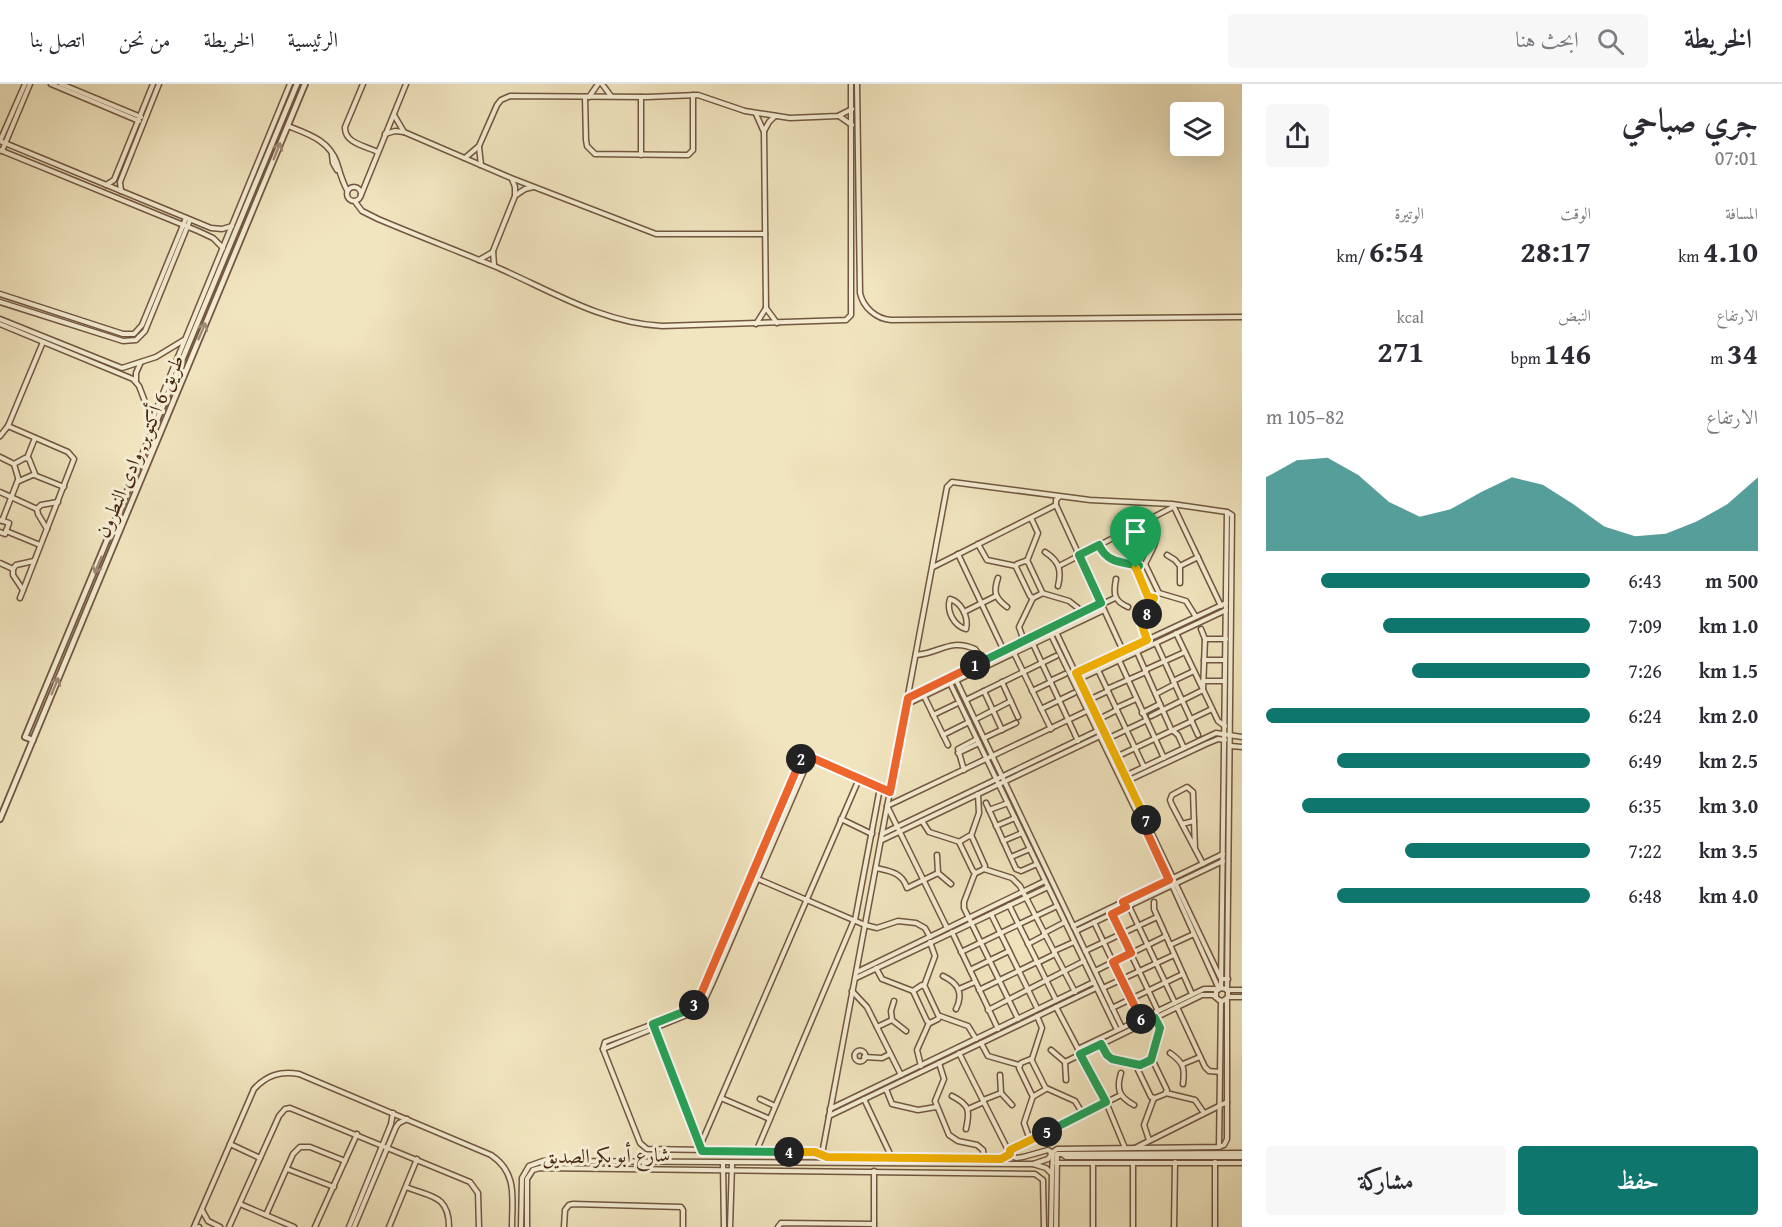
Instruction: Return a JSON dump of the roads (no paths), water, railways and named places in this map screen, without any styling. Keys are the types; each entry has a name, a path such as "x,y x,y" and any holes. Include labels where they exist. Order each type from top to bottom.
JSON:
{"street":[{"path":"25,84 1,150 186,225 213,238 223,248"},
{"path":"2,142 30,84"},
{"path":"51,84 139,118"},
{"path":"61,84 144,121"},
{"path":"106,185 114,180 153,84"},
{"path":"122,192 120,182 159,84"},
{"path":"141,363 136,374 136,381 152,420 290,84"},
{"name":"طريق 6 أكتوبر, وادى النطرون","path":"33,740 25,737 297,84"},
{"name":"طريق 6 أكتوبر, وادى النطرون","path":"1,815 305,84"},
{"path":"363,84 345,127 345,134 349,140 378,152"},
{"path":"356,203 362,195 406,84"},
{"path":"611,96 600,84 587,97 586,140 590,151 601,156 688,155 694,146 693,95"},
{"path":"288,126 321,141 332,154 333,163 351,200 364,213 494,266 599,313 636,324 662,326 845,320 850,316 851,84"},
{"path":"857,84 860,293 863,303 877,316 891,320 1242,317"},
{"path":"481,165 479,147 495,108 504,99 514,96 693,95 714,99 756,113 775,116 838,116 852,109"},
{"path":"641,97 641,156"},
{"path":"756,113 764,132 766,308 777,324"},
{"path":"393,114 404,132"},
{"path":"764,132 775,116"},
{"path":"838,116 852,125"},
{"path":"385,134 395,131 404,132 512,178 656,234 765,234"},
{"path":"2,142 201,224 215,229 232,226"},
{"path":"465,158 479,147"},
{"path":"494,266 493,251 515,196 512,178"},
{"path":"347,190 368,179"},
{"path":"355,186 362,195"},
{"path":"515,196 525,189 535,187"},
{"path":"243,199 256,204"},
{"path":"0,302 123,341 136,340 145,331 188,219"},
{"path":"198,231 201,224"},
{"path":"0,294 123,334 134,334 142,325 186,225"},
{"path":"479,260 493,251"},
{"path":"755,324 766,308"},
{"path":"0,319 42,342 136,381"},
{"path":"0,324 125,368 164,353 186,338"},
{"path":"0,436 8,426 42,342"},
{"path":"79,357 81,351"},
{"path":"86,360 88,354"},
{"path":"104,367 106,362"},
{"path":"114,371 116,366"},
{"path":"8,426 73,456 74,462 20,598"},
{"path":"14,464 27,458 35,438"},
{"path":"0,457 14,464 18,480 1,520 9,523 5,534 0,532"},
{"path":"27,458 34,475"},
{"path":"18,480 34,475 64,488"},
{"path":"822,1154 947,487 950,483 955,482 1090,500 1227,512 1234,518 1227,1139 1224,1145 1219,1147 1055,1149 1053,1152 1051,1227"},
{"path":"0,492 37,509"},
{"path":"1060,496 1056,500 1056,506 1123,651"},
{"path":"37,509 42,504 58,502"},
{"path":"932,567 1056,506"},
{"path":"1059,566 1173,506"},
{"path":"1173,506 1225,611"},
{"path":"37,509 47,529"},
{"path":"1216,997 1221,979 1222,951 1227,512"},
{"path":"978,544 987,560 1016,566 1027,561 1038,533 1031,518"},
{"path":"1099,545 1102,553 1108,559 1139,566 1145,564 1158,534 1152,518"},
{"path":"6,531 40,545"},
{"path":"1044,552 1056,560 1059,566 1059,586"},
{"path":"958,554 1004,651"},
{"path":"1167,555 1180,566 1182,574 1180,583"},
{"path":"1180,566 1198,557"},
{"path":"23,590 13,574 13,569 16,565 34,561"},
{"path":"1027,561 1042,593"},
{"path":"0,563 13,569"},
{"path":"1145,564 1159,593 1186,602 1196,617"},
{"path":"1016,566 1033,598"},
{"path":"1139,566 1136,570 1148,597 1154,598"},
{"path":"998,578 994,587 996,596 1007,607"},
{"path":"1116,579 1113,589 1115,597 1120,604 1128,608"},
{"path":"1026,647 1019,627 1033,598 1042,593 1069,601 1083,612"},
{"path":"1147,640 1142,625 1154,598 1159,593"},
{"path":"964,612 996,596"},
{"path":"908,698 1115,597"},
{"path":"950,599 956,601 964,612 968,626 963,629 952,617 948,606 950,599"},
{"path":"1076,673 1226,603"},
{"path":"906,704 1104,610"},
{"path":"1079,679 1225,611"},
{"path":"1182,624 1185,630"},
{"path":"1201,629 1205,639 1203,690"},
{"path":"1056,632 1221,979"},
{"path":"1176,633 1212,709 1220,723 1225,726"},
{"path":"1051,635 1057,654 1099,734 1126,779 1146,825"},
{"path":"1205,639 1226,639"},
{"path":"1156,643 1203,745"},
{"path":"916,655 933,652 954,644 975,649 984,661"},
{"path":"1033,644 1078,741"},
{"path":"968,699 1042,663 1064,649"},
{"path":"1137,652 1160,704 1184,748"},
{"path":"1093,698 1185,652"},
{"path":"1014,653 1051,729"},
{"path":"1119,660 1145,721 1164,758"},
{"path":"1204,660 1223,660"},
{"path":"967,669 969,674"},
{"path":"1098,670 1144,767"},
{"path":"1156,694 1194,671"},
{"path":"1225,673 1232,673"},
{"path":"1032,691 1065,674"},
{"path":"956,680 1103,988 1120,1029"},
{"path":"1203,681 1223,681"},
{"path":"1002,682 1018,717"},
{"path":"950,683 1096,988 1120,1029"},
{"path":"1151,716 1203,690"},
{"path":"984,691 1002,730"},
{"path":"1041,709 1074,693"},
{"path":"924,696 948,745"},
{"path":"1103,717 1136,699"},
{"path":"978,718 1011,701"},
{"path":"933,715 956,704"},
{"path":"1142,713 1160,704"},
{"path":"887,806 1093,709"},
{"path":"1114,758 1212,709"},
{"path":"1109,738 1145,721"},
{"path":"943,735 969,722"},
{"path":"984,739 1016,723"},
{"path":"1217,733 1242,737 1240,742 1242,747 1231,746 1218,739 1126,779 1200,737 1217,733"},
{"path":"882,834 922,821 943,808 978,794 1078,741 1099,734"},
{"path":"1003,779 1099,734"},
{"path":"964,770 957,753 960,747 978,741"},
{"path":"654,1027 689,1009 698,1000 801,758 805,755 890,792"},
{"path":"810,757 712,984 700,1006 686,1017 605,1042 603,1049 643,1147 647,1149 701,1148 756,1152 813,1152 827,1157 1001,1159 1030,1140 1121,1095"},
{"path":"701,1148 859,779"},
{"path":"881,840 899,829 998,782"},
{"path":"1195,849 1193,792 1189,787 1170,798 1182,824 1195,849 1203,864"},
{"path":"756,1152 854,920 880,788"},
{"path":"978,794 979,813 971,836 985,866 984,869"},
{"path":"986,802 1015,868 1019,871 1037,864"},
{"path":"989,810 1008,802"},
{"path":"887,806 947,928"},
{"path":"1224,810 1230,810"},
{"path":"996,826 1015,818"},
{"path":"842,819 872,834"},
{"path":"922,821 929,832 960,842 975,873"},
{"path":"1182,824 1194,821"},
{"path":"1003,841 1022,833"},
{"path":"960,842 961,839 971,836"},
{"path":"1026,841 1031,838"},
{"path":"1011,857 1030,849"},
{"path":"1074,929 1123,902 1223,854"},
{"path":"937,855 938,873 951,884"},
{"path":"1074,929 1112,914 1223,861"},
{"path":"876,868 898,874 906,882 908,888 938,873"},
{"path":"1018,1019 964,909 964,902 975,873 984,869 1012,878 1026,897 1075,992"},
{"path":"751,876 865,925 877,927 898,921 916,923 925,928 935,956 924,986 913,991"},
{"path":"856,972 884,962 947,928 1045,881"},
{"path":"930,939 952,932 1048,887"},
{"path":"1055,901 1060,898"},
{"path":"1123,902 1148,945 1206,1069 1220,1072"},
{"path":"1154,902 1157,917 1192,994"},
{"path":"1009,905 1054,998"},
{"path":"961,952 1057,906"},
{"path":"1222,910 1229,911"},
{"path":"982,911 984,917"},
{"path":"991,914 1036,1006"},
{"path":"1112,914 1158,1011"},
{"path":"1085,951 1157,917"},
{"path":"1191,920 1194,934 1219,989"},
{"path":"1028,944 1065,922"},
{"path":"1094,922 1142,1021"},
{"path":"952,932 998,1029"},
{"path":"1170,945 1194,934"},
{"path":"1095,971 1166,936"},
{"path":"979,990 1074,942"},
{"path":"970,970 1010,951"},
{"path":"1210,955 1217,955 1222,951"},
{"path":"1103,988 1174,955"},
{"path":"988,1010 1084,961"},
{"path":"855,978 884,962"},
{"path":"876,968 882,979 913,991 929,1023"},
{"path":"1112,1008 1183,974"},
{"path":"943,976 959,989 960,999 956,1009"},
{"path":"1079,1052 1101,1044 1158,1011 1206,990 1213,985 1214,979"},
{"path":"1221,979 1228,979"},
{"path":"959,989 975,982"},
{"path":"830,1109 1094,982"},
{"path":"924,986 939,1016 968,1026 976,1039"},
{"path":"829,1116 1096,988"},
{"path":"1206,990 1221,1001"},
{"path":"1065,1062 1120,1029 1155,1018 1192,994 1206,990 1242,990"},
{"path":"852,991 863,1000 901,1075"},
{"path":"1221,1001 1227,998 1242,997"},
{"path":"894,1001 891,1011 892,1020 906,1031"},
{"path":"1219,1147 1221,1001"},
{"path":"1056,1007 1106,1102 1125,1148"},
{"path":"1028,1014 1030,1019"},
{"path":"928,1069 923,1064 917,1050 929,1023 938,1019 939,1016"},
{"path":"1037,1016 1042,1028 1032,1059 1046,1088 1075,1101 1083,1114"},
{"path":"1155,1018 1161,1030 1151,1060 1167,1090 1166,1093"},
{"path":"877,1027 892,1020"},
{"path":"654,1027 701,1148"},
{"path":"981,1043 988,1056 1019,1065 1032,1059"},
{"path":"1101,1044 1110,1058 1140,1065 1151,1060"},
{"path":"1051,1050 1065,1062 1066,1080"},
{"path":"959,1053 1010,1152 1018,1158 1050,1151 1050,1158 1033,1164"},
{"path":"1170,1053 1183,1064 1185,1074 1183,1084"},
{"path":"864,1057 882,1058 890,1054"},
{"path":"1183,1064 1200,1058"},
{"path":"939,1063 944,1079 936,1095 936,1107 949,1135 958,1141 977,1145 983,1150 984,1158"},
{"path":"1019,1065 1033,1096 1024,1124 1030,1140"},
{"path":"1140,1065 1138,1070 1154,1098"},
{"path":"197,1227 202,1208 254,1089 269,1076 279,1073 298,1074 491,1155 500,1161 511,1180 512,1227"},
{"path":"1121,1073 1118,1084 1121,1095 1134,1106"},
{"path":"1000,1075 1001,1093 1012,1105"},
{"path":"1033,1096 1044,1092 1046,1088"},
{"path":"886,1089 892,1104 918,1110 936,1107"},
{"path":"968,1109 1001,1093"},
{"path":"1149,1140 1144,1126 1154,1098 1166,1093 1197,1101 1204,1113"},
{"path":"952,1096 962,1101 968,1109 969,1119 966,1129"},
{"path":"721,1098 770,1119"},
{"path":"760,1099 775,1106"},
{"path":"864,1099 892,1158"},
{"path":"1134,1148 1227,1102"},
{"path":"229,1227 279,1116 285,1109 296,1109 464,1179 475,1187 479,1200 479,1227"},
{"path":"354,1227 385,1146 393,1113"},
{"path":"349,1227 385,1146 399,1123 407,1119"},
{"path":"315,1227 357,1134"},
{"path":"230,1144 260,1158"},
{"path":"266,1215 296,1150 305,1146 345,1161"},
{"path":"1062,1154 1066,1157 1133,1163 1215,1162 1242,1155"},
{"path":"1056,1227 1056,1155 1242,1155"},
{"path":"1056,1163 1094,1163 1171,1155 1242,1163"},
{"path":"389,1227 417,1159"},
{"path":"521,1227 522,1178 529,1166 538,1162 1033,1164 1046,1168 1052,1174"},
{"path":"573,1162 573,1168"},
{"path":"628,1162 628,1169"},
{"path":"1174,1227 1175,1162"},
{"path":"1215,1162 1215,1227"},
{"path":"653,1163 653,1169"},
{"path":"844,1163 844,1171"},
{"path":"1093,1227 1094,1163"},
{"path":"1133,1163 1133,1227"},
{"path":"723,1164 724,1227"},
{"path":"730,1227 732,1164"},
{"path":"907,1164 907,1172"},
{"path":"527,1227 527,1183 532,1172 529,1166"},
{"name":"شارع أبو بكر الصديق","path":"532,1172 540,1168 573,1168 1035,1174 1041,1177 1043,1183 1044,1216"},
{"path":"286,1169 334,1187"},
{"path":"778,1227 781,1223 874,1225 874,1171"},
{"path":"406,1187 443,1203 448,1211 449,1227"},
{"path":"240,1204 294,1227"},
{"path":"564,1227 565,1210 567,1206 573,1204 680,1207 683,1210 683,1227"},
{"path":"202,1208 208,1221 220,1227"},
{"path":"724,1214 730,1214"},
{"path":"1044,1227 1044,1216 1051,1216"}]}
